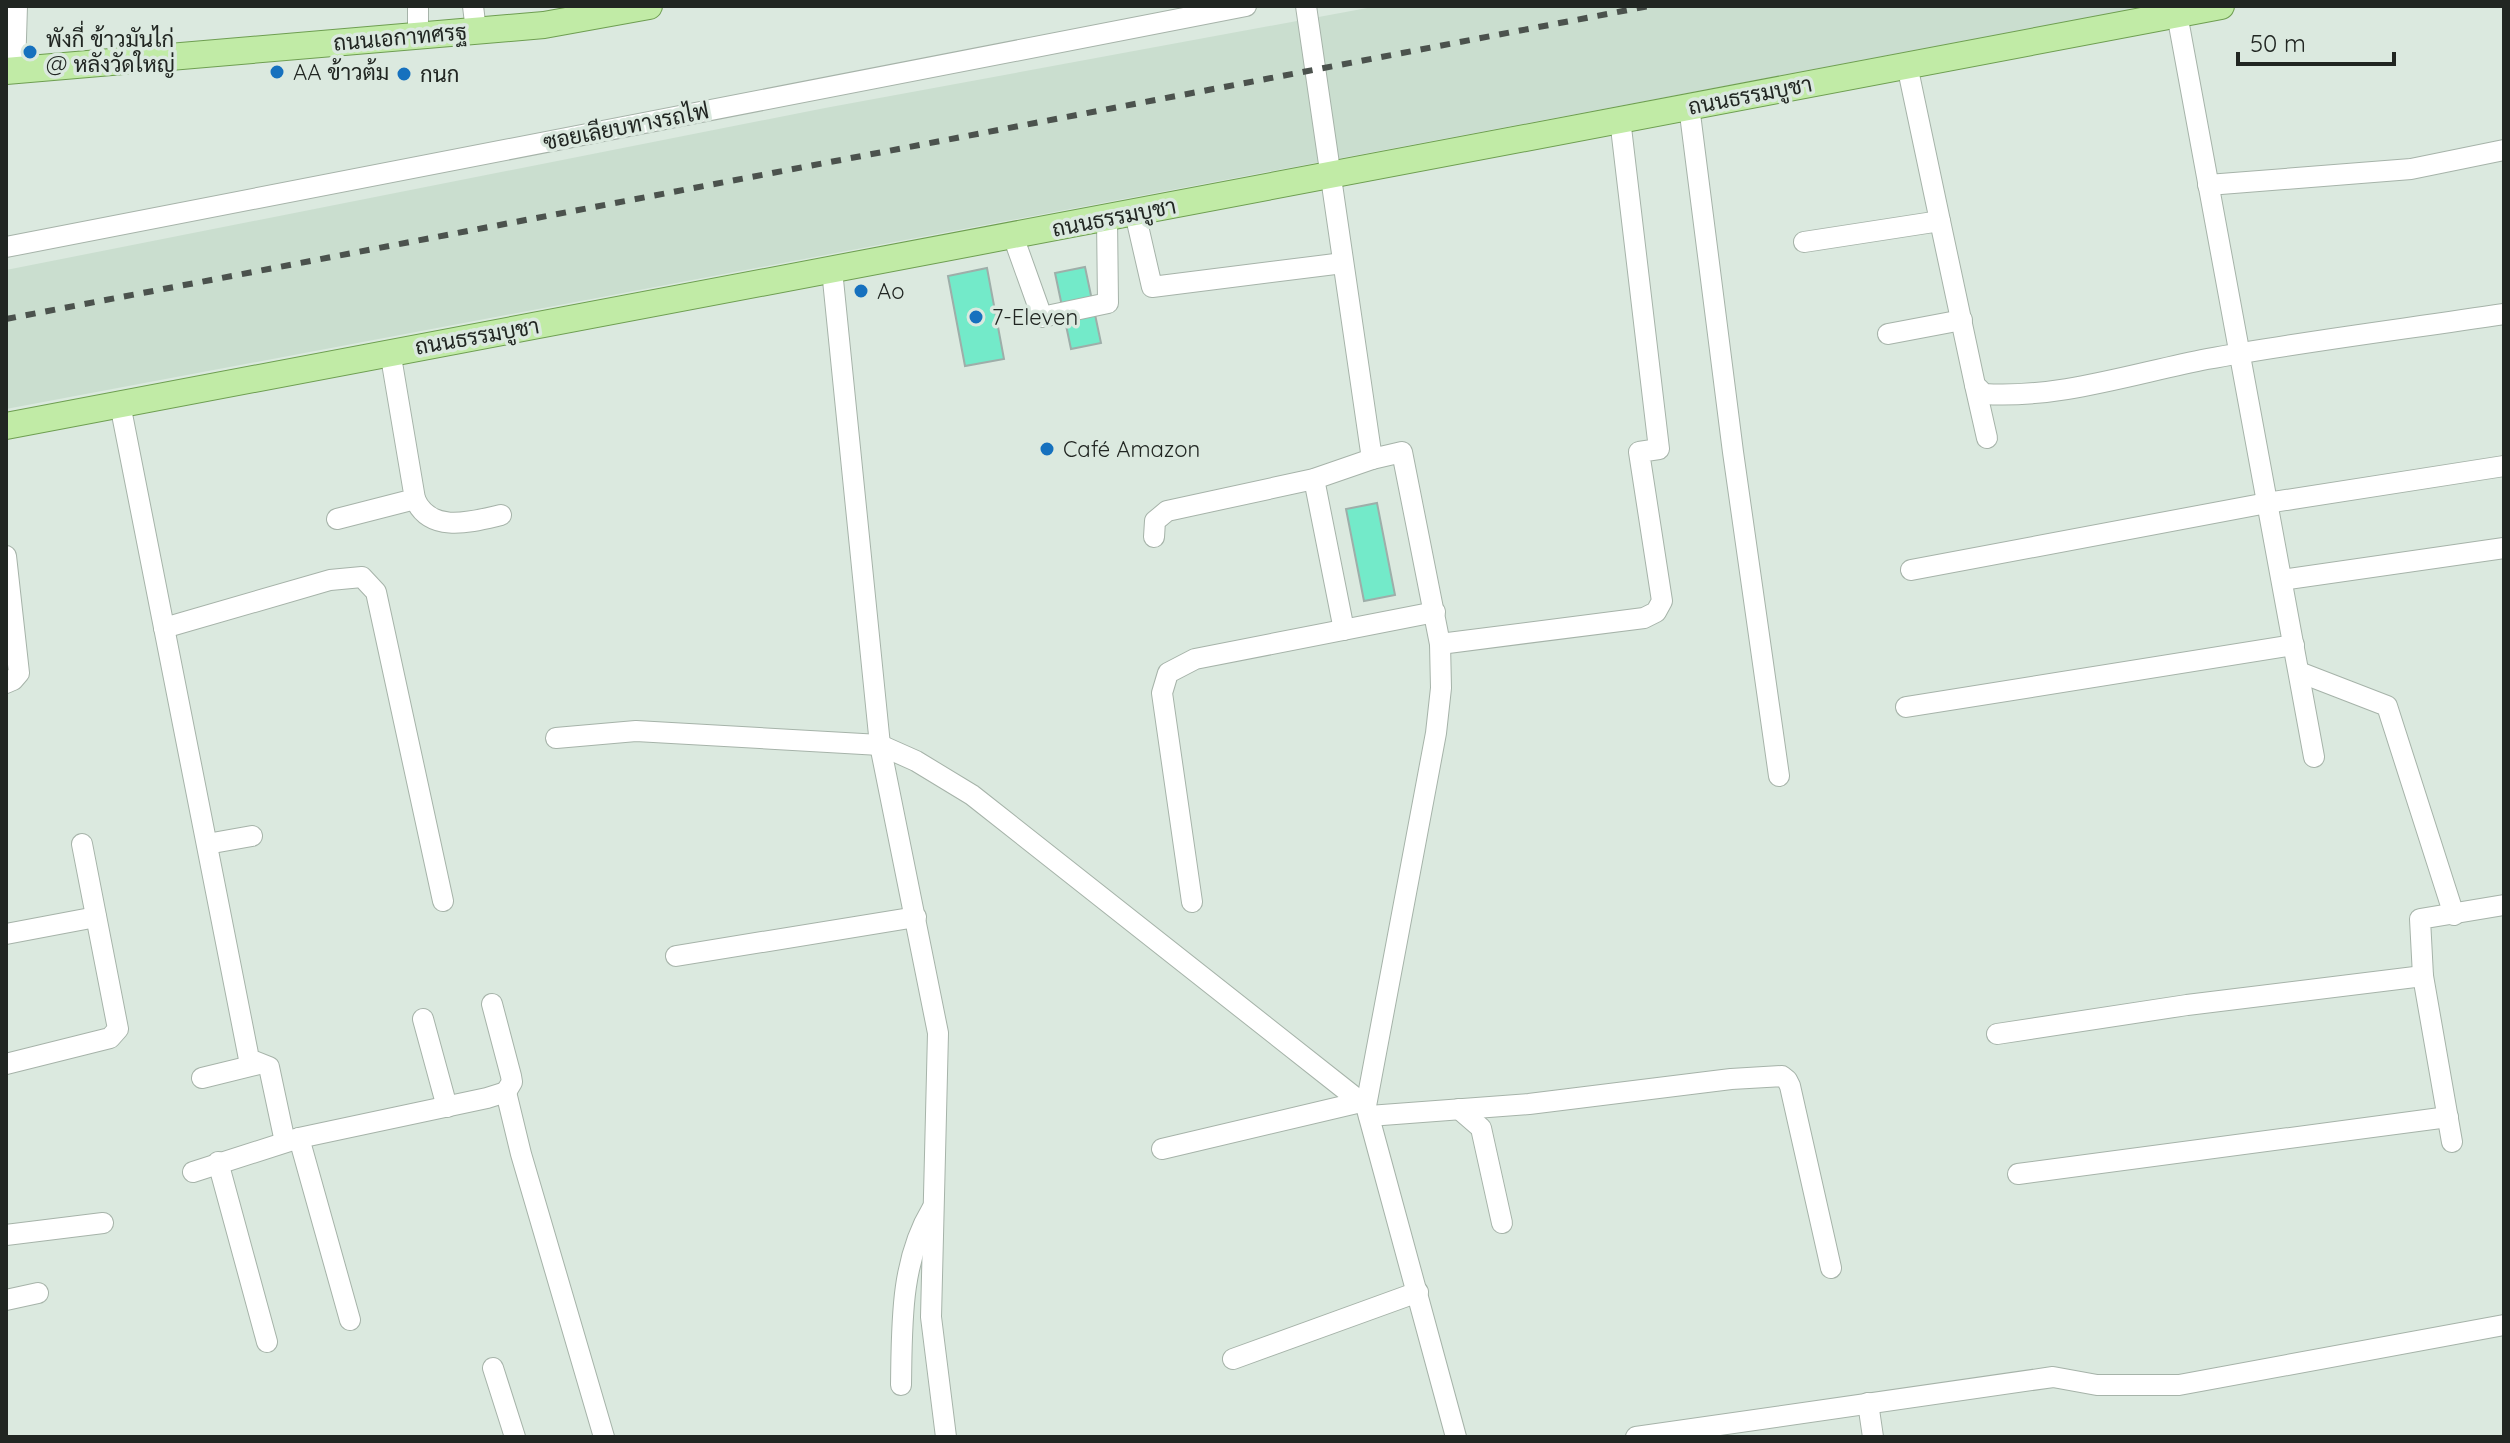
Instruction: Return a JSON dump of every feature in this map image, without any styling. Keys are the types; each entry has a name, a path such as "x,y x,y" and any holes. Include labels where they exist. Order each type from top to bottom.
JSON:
{"main road":[{"name":"ถนนเอกาทศรฐ","path":"11,71 418,36 474,18 544,25 649,6"},
{"name":"ถนนธรรมบูชา","path":"6,426 2221,6"}],"street":[{"path":"11,71 17,6"},
{"path":"418,6 418,36"},
{"name":"ซอยเลียบทางรถไฟ","path":"6,247 1246,6"},
{"path":"1306,6 1372,459"},
{"path":"2177,14 2314,757"},
{"path":"1907,65 1987,438"},
{"path":"1689,106 1733,452 1779,776"},
{"path":"1440,644 1644,618 1656,612 1662,601 1639,452 1659,449 1620,119"},
{"path":"2208,185 2411,169 2504,150"},
{"path":"1135,213 1152,287 1343,263"},
{"path":"1013,236 1042,317 1108,303 1107,218"},
{"path":"1804,242 1940,221"},
{"path":"832,270 880,745 938,1033 931,1317 946,1437"},
{"path":"1975,385 1984,394 2067,390 2240,354 2504,314"},
{"path":"1888,334 1962,320"},
{"path":"390,351 415,499 423,514 443,522 463,524 501,515"},
{"path":"120,404 249,1059 269,1067 350,1320"},
{"path":"1154,537 1155,521 1167,511 1314,479 1402,452 1435,612 1440,644 1441,688 1436,733 1365,1108 1456,1437"},
{"path":"1911,570 2267,503 2504,466"},
{"path":"1314,479 1344,630"},
{"path":"337,519 415,499"},
{"path":"2282,580 2504,548"},
{"path":"6,556 19,673 6,683"},
{"path":"164,628 330,580 362,577 369,583 376,592 443,901"},
{"path":"1192,902 1162,693 1168,673 1195,659 1435,612"},
{"path":"1906,707 2294,645"},
{"path":"2299,672 2387,706 2454,915"},
{"path":"556,738 636,731 880,745 916,761 972,795 1365,1108"},
{"path":"207,844 252,836"},
{"path":"6,1064 110,1038 118,1029 82,844"},
{"path":"2452,1142 2423,976 2420,919 2504,905"},
{"path":"6,934 96,917"},
{"path":"676,956 916,917"},
{"path":"1997,1034 2187,1005 2423,976"},
{"path":"193,1172 292,1140 506,1092 510,1088 511,1076 492,1004"},
{"path":"423,1019 447,1107"},
{"path":"202,1078 259,1064"},
{"path":"1162,1149 1365,1108 1459,1109 1529,1104 1731,1079 1782,1076 1790,1086 1831,1268"},
{"path":"506,1092 521,1154 604,1437"},
{"path":"1459,1109 1481,1128 1502,1223"},
{"path":"2018,1174 2448,1117"},
{"path":"218,1162 267,1342"},
{"path":"901,1385 902,1322 910,1263 921,1228 934,1206"},
{"path":"6,1235 103,1223"},
{"path":"1233,1359 1418,1292"},
{"path":"6,1300 38,1293"},
{"path":"1636,1437 2053,1377 2097,1385 2179,1385 2504,1325"},
{"path":"493,1368 515,1437"},
{"path":"1868,1403 1873,1437"}],"shaded area":[{"path":"1378,6 2150,6 6,409 6,270 825,108"}],"building":[{"path":"1085,267 1101,343 1071,349 1055,273"},
{"name":"7-Eleven","path":"987,268 1004,359 965,366 948,276"},
{"path":"1377,503 1395,595 1364,601 1346,509"}],"railway":[{"path":"6,319 1649,6"}],"place":[{"name":"พังกี่ ข้าวมันไก่ @ หลังวัดใหญ่","path":"30,52"},
{"name":"AA ข้าวต้ม","path":"277,72"},
{"name":"กนก","path":"404,74"},
{"name":"Ao","path":"861,291"},
{"name":"7-Eleven","path":"976,317"},
{"name":"Café Amazon","path":"1047,449"}]}
